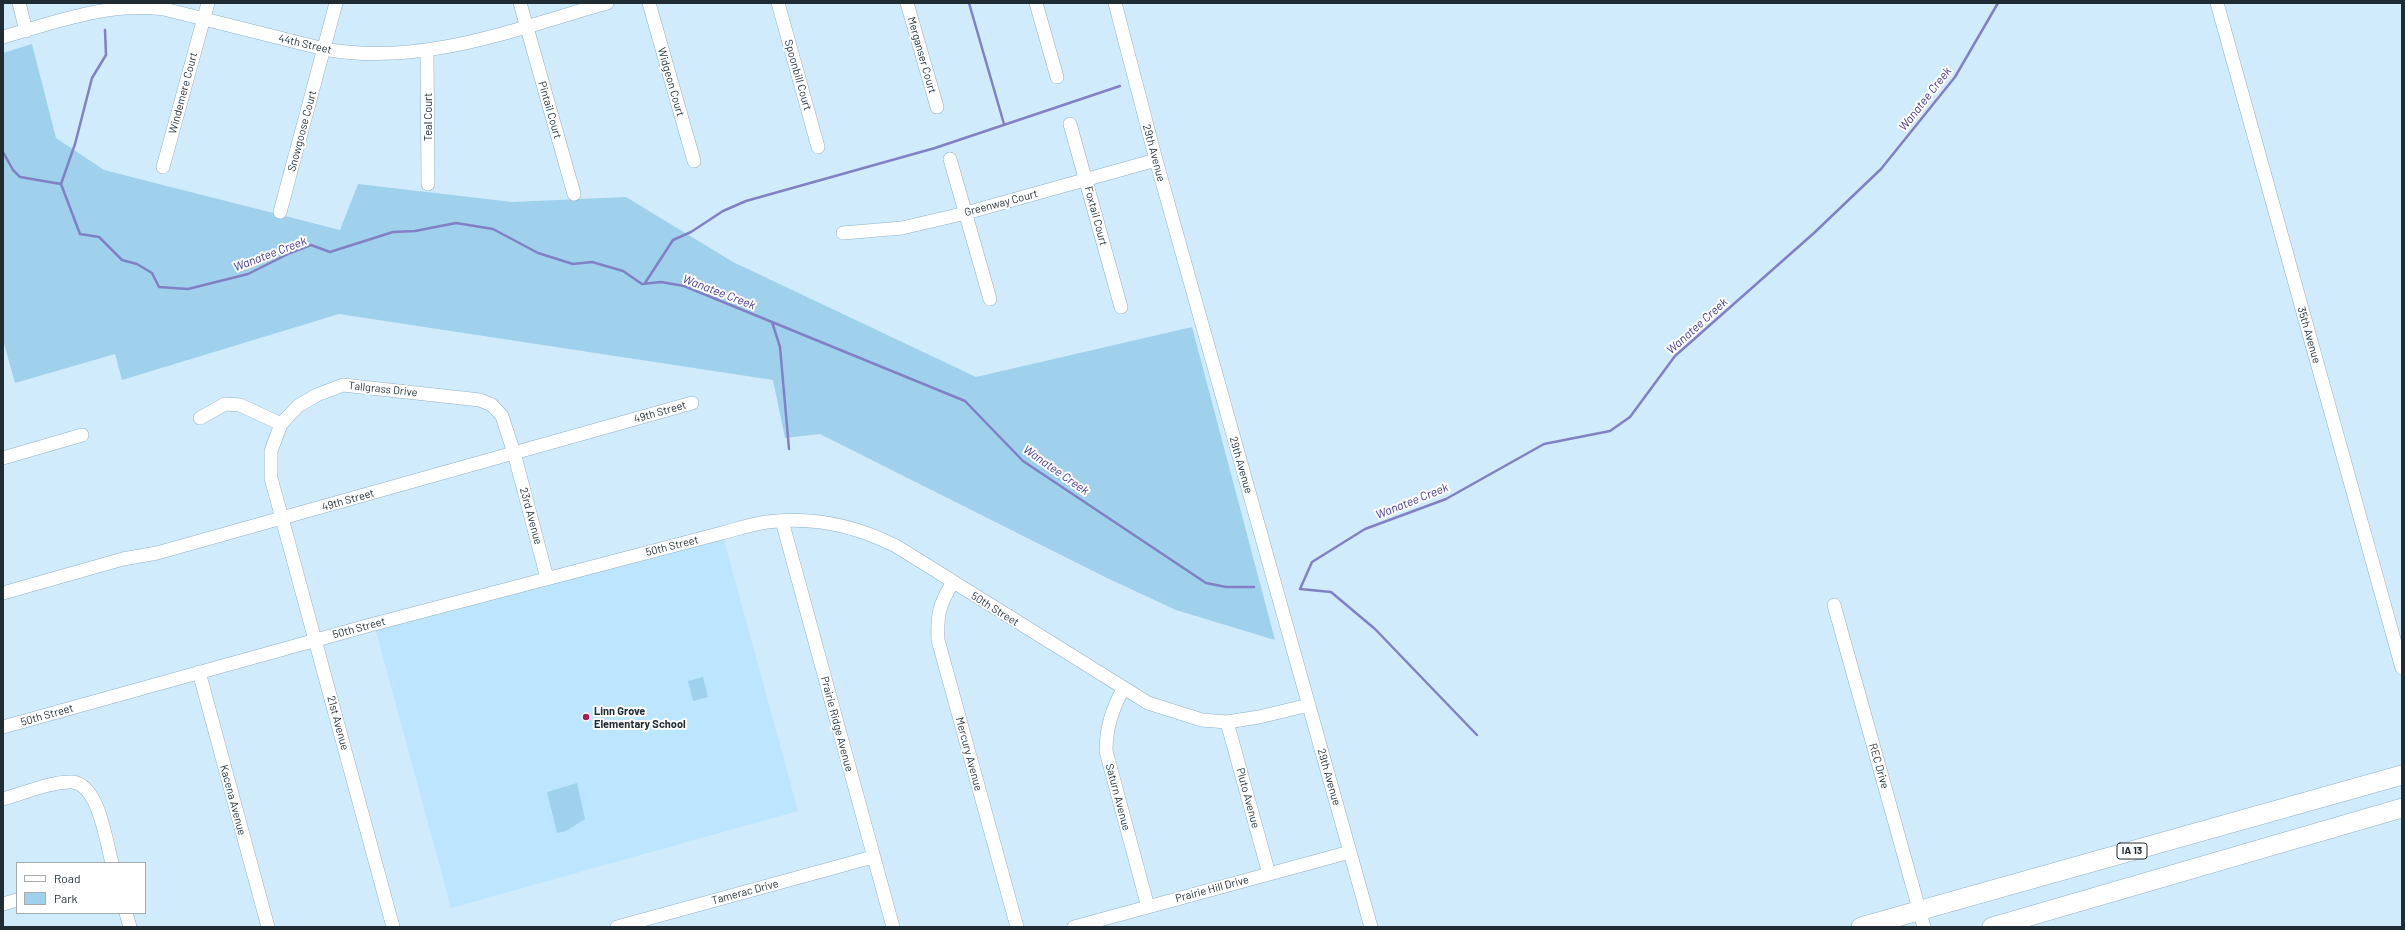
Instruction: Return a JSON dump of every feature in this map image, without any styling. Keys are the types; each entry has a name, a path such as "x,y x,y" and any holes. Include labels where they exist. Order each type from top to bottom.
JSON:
{"highway":[{"name":"IA 13","path":"1861,927 1922,919 2402,775"},
{"path":"1992,927 2402,808"}],"street":[{"path":"19,3 26,31"},
{"name":"Windemere Court","path":"163,167 208,3"},
{"name":"Snowgoose Court","path":"280,212 336,3"},
{"name":"Pintail Court","path":"520,3 574,194"},
{"name":"44th Street","path":"3,37 90,12 124,6 164,9 348,54 401,55 457,45 607,3"},
{"name":"Widgeon Court","path":"649,3 694,161"},
{"name":"Spoonbill Court","path":"778,3 818,147"},
{"name":"Merganser Court","path":"906,3 937,107"},
{"path":"1036,3 1057,77"},
{"name":"29th Avenue","path":"1115,3 1156,160 1371,927"},
{"name":"35th Avenue","path":"2217,3 2402,668"},
{"name":"Teal Court","path":"427,51 428,184"},
{"name":"Foxtail Court","path":"1070,124 1121,307"},
{"path":"950,159 990,299"},
{"name":"Greenway Court","path":"843,232 902,228 966,213 1156,160"},
{"name":"Tallgrass Drive","path":"282,518 271,478 271,451 281,424 298,406 317,395 343,385 480,400 492,405 502,416 514,453"},
{"name":"49th Street","path":"3,593 123,559 158,553 692,402"},
{"path":"200,418 225,404 240,405 281,424"},
{"path":"3,458 82,435"},
{"name":"23rd Avenue","path":"514,453 547,578"},
{"name":"21st Avenue","path":"282,518 393,927"},
{"name":"50th Street","path":"3,727 315,640 547,578 722,533 782,521 821,522 870,533 896,546 1123,689 1148,703 1202,720 1227,722 1259,717 1309,705"},
{"name":"Prairie Ridge Avenue","path":"782,521 893,927"},
{"name":"Mercury Avenue","path":"953,582 943,599 937,616 938,640 1017,927"},
{"name":"REC Drive","path":"1834,605 1922,919"},
{"name":"Kacena Avenue","path":"199,672 268,927"},
{"name":"Saturn Avenue","path":"1123,689 1112,710 1106,733 1106,751 1148,907"},
{"name":"Pluto Avenue","path":"1227,722 1269,874"},
{"path":"3,799 58,784 72,782 84,786 92,796 97,807 112,862"},
{"name":"Prairie Hill Drive","path":"1074,927 1350,852"},
{"name":"Tamerac Drive","path":"617,927 873,857"},
{"path":"3,904 16,900"},
{"path":"126,914 130,927"}],"shaded area":[{"name":"Linn Grove Elementary School","path":"722,533 798,811 451,908 374,624"}],"green space":[{"path":"32,44 56,138 104,170 340,230 358,184 512,202 626,197 733,262 976,377 1192,327 1275,640 1176,610 1107,578 820,434 785,438 773,380 339,314 122,380 115,354 15,383 3,340 3,53"},
{"path":"703,677 708,697 693,701 688,681"},
{"path":"577,783 585,819 566,831 557,833 547,792"}],"waterway":[{"path":"969,3 1004,124"},
{"name":"Wanatee Creek","path":"1477,735 1375,629 1331,592 1300,589 1312,562 1365,529 1446,499 1544,444 1610,431 1630,417 1675,356 1814,233 1881,169 1955,77 1998,3"},
{"path":"61,184 75,144 92,78 106,55 105,30"},
{"path":"645,283 673,240 691,232 723,211 746,201 935,148 1120,86"},
{"name":"Wanatee Creek","path":"3,152 13,170 20,177 61,184 80,234 99,237 122,260 137,264 152,273 159,287 188,289 248,274 290,253 311,245 330,252 393,232 415,231 456,223 493,229 538,253 573,264 592,262 623,271 642,284 661,282 684,286 965,401 1023,461 1206,583 1226,587 1254,587"},
{"path":"772,322 780,347 789,449"}],"place":[{"name":"Linn Grove Elementary School","path":"586,717"}]}
